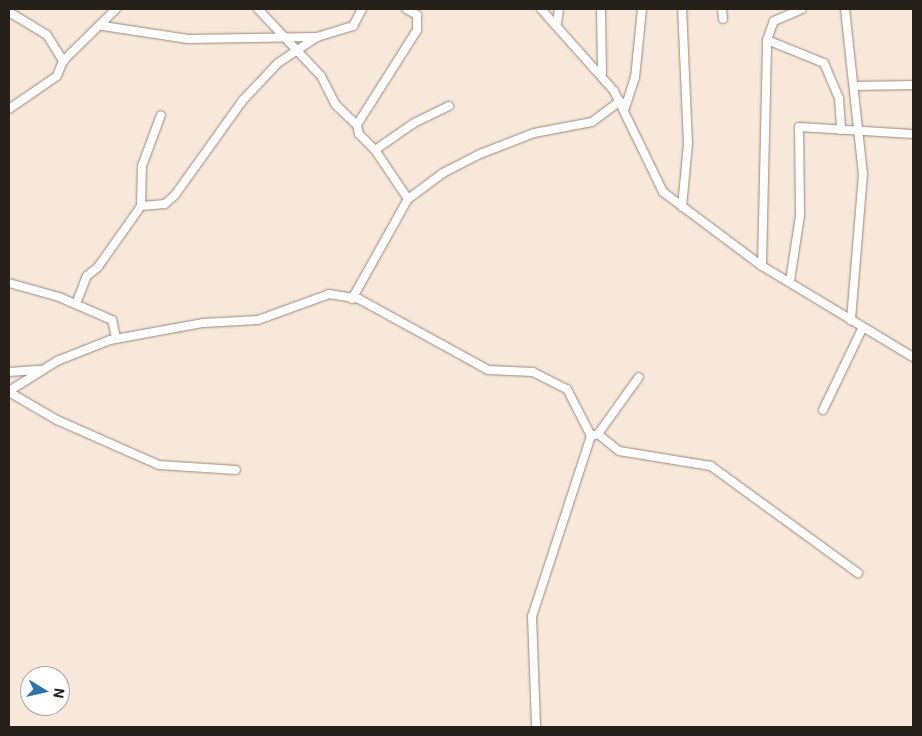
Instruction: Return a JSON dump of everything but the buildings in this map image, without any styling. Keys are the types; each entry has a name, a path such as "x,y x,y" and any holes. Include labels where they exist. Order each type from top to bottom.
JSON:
{"street":[{"path":"9,109 57,76 63,61 103,26 116,9"},
{"path":"258,9 321,76 335,104 357,125 363,140 375,150 408,199"},
{"path":"141,206 165,204 175,195 242,100 297,49 317,38 353,26 362,9"},
{"path":"357,125 417,30 417,15 406,9"},
{"path":"541,9 557,23 602,73 625,108 656,183 682,206 762,266 790,281 862,329 913,357"},
{"path":"557,23 559,9"},
{"path":"601,9 602,73"},
{"path":"625,108 634,78 642,9"},
{"path":"682,9 688,144 682,206"},
{"path":"722,9 723,20"},
{"path":"762,266 767,40 774,21 802,9"},
{"path":"845,9 861,131 862,211 851,321"},
{"path":"9,12 47,35 63,61"},
{"path":"103,26 188,39 285,36 317,38"},
{"path":"767,40 824,63 839,98 841,130"},
{"path":"855,86 913,85"},
{"path":"352,299 408,199 443,173 480,154 534,133 592,122 620,101"},
{"path":"375,150 449,106"},
{"path":"76,304 87,276 98,267 141,206 142,166 161,115"},
{"path":"790,281 800,216 799,127 913,134"},
{"path":"9,283 76,304 115,321 116,338"},
{"path":"236,470 159,465 57,420 9,392 41,370 82,349 116,338 258,320 317,295 352,299 371,304 488,370 533,372 562,386 572,396 595,435 619,451 711,466 858,573"},
{"path":"823,410 862,329"},
{"path":"9,372 41,370"},
{"path":"536,727 532,616 595,435 640,377"}]}
